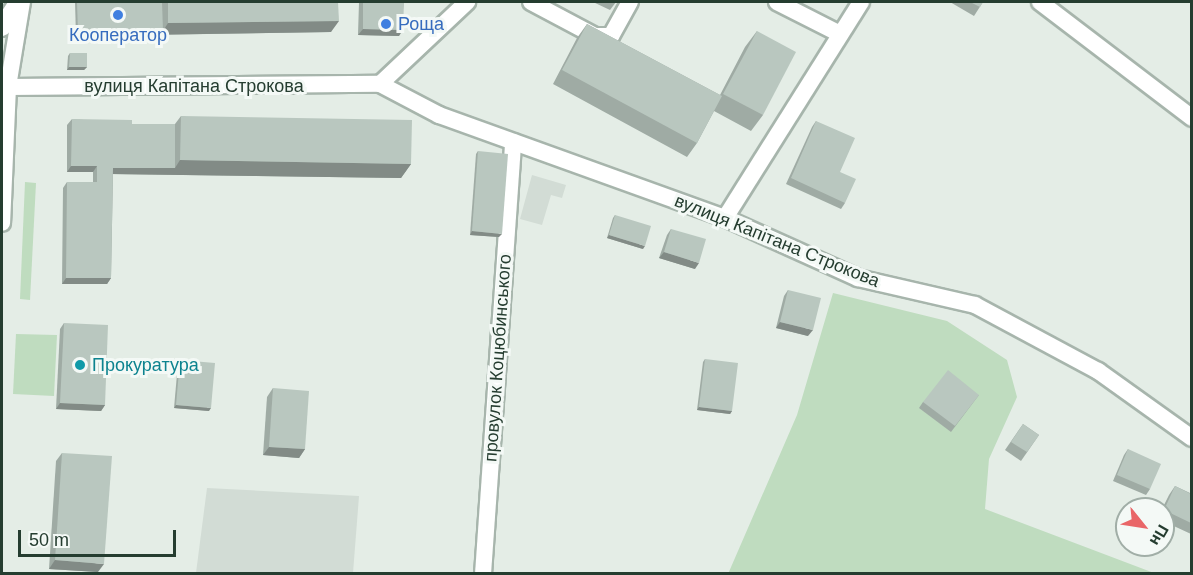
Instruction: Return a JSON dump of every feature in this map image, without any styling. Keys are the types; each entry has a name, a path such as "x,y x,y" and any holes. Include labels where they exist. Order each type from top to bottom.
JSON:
{"street":[{"path":"2,27 20,2"},
{"path":"2,223 5,84 20,2"},
{"path":"380,84 467,2"},
{"path":"531,2 595,36 610,36 630,2"},
{"path":"777,2 840,34"},
{"path":"725,218 861,2"},
{"path":"1040,2 1191,118"},
{"name":"вулиця Капітана Строкова","path":"5,84 380,84 439,115 725,218 858,278 975,305 1098,371 1191,438"},
{"name":"провулок Коцюбинського","path":"483,573 513,142"}],"shaded area":[{"path":"532,175 566,185 562,198 551,195 542,225 520,219"},
{"path":"207,488 359,496 353,573 196,573"}],"green space":[{"path":"25,182 36,183 30,300 20,299"},
{"path":"833,293 947,321 1007,360 1017,397 989,459 985,509 1154,573 728,574 797,415"},
{"path":"16,334 57,335 54,396 13,394"}],"building":[{"name":"Кооператор","path":"77,2 162,2 163,31 78,33"},
{"path":"168,2 338,2 339,21 168,23"},
{"path":"363,2 404,2 403,30 363,29"},
{"path":"970,2 983,2 980,7"},
{"path":"587,24 722,96 697,143 562,70"},
{"path":"757,31 796,52 763,115 723,94"},
{"path":"70,53 87,53 87,67 69,67"},
{"path":"181,116 412,120 411,164 180,160"},
{"path":"72,119 132,120 132,124 175,124 175,168 113,168 111,278 66,278 67,182 97,182 97,166 71,166"},
{"path":"816,121 855,138 840,172 856,179 845,203 791,178"},
{"path":"478,151 508,154 502,234 472,231"},
{"path":"615,215 651,226 645,246 609,235"},
{"path":"671,229 706,239 699,263 664,252"},
{"path":"788,290 821,298 813,330 780,322"},
{"name":"Прокуратура","path":"64,323 108,325 105,405 60,403"},
{"path":"705,359 738,363 732,411 699,407"},
{"path":"180,360 215,363 211,408 176,405"},
{"path":"948,370 979,395 955,426 923,402"},
{"path":"273,388 309,391 305,449 269,447"},
{"path":"1023,424 1039,435 1027,452 1011,442"},
{"path":"1128,449 1161,464 1150,489 1117,475"},
{"path":"62,453 112,456 104,564 55,560"},
{"path":"1175,486 1191,494 1191,523 1175,515 1175,497 1170,497"}],"place":[{"name":"Кооператор","path":"118,15"},
{"name":"Роща","path":"386,24"},
{"name":"Прокуратура","path":"80,365"}]}
